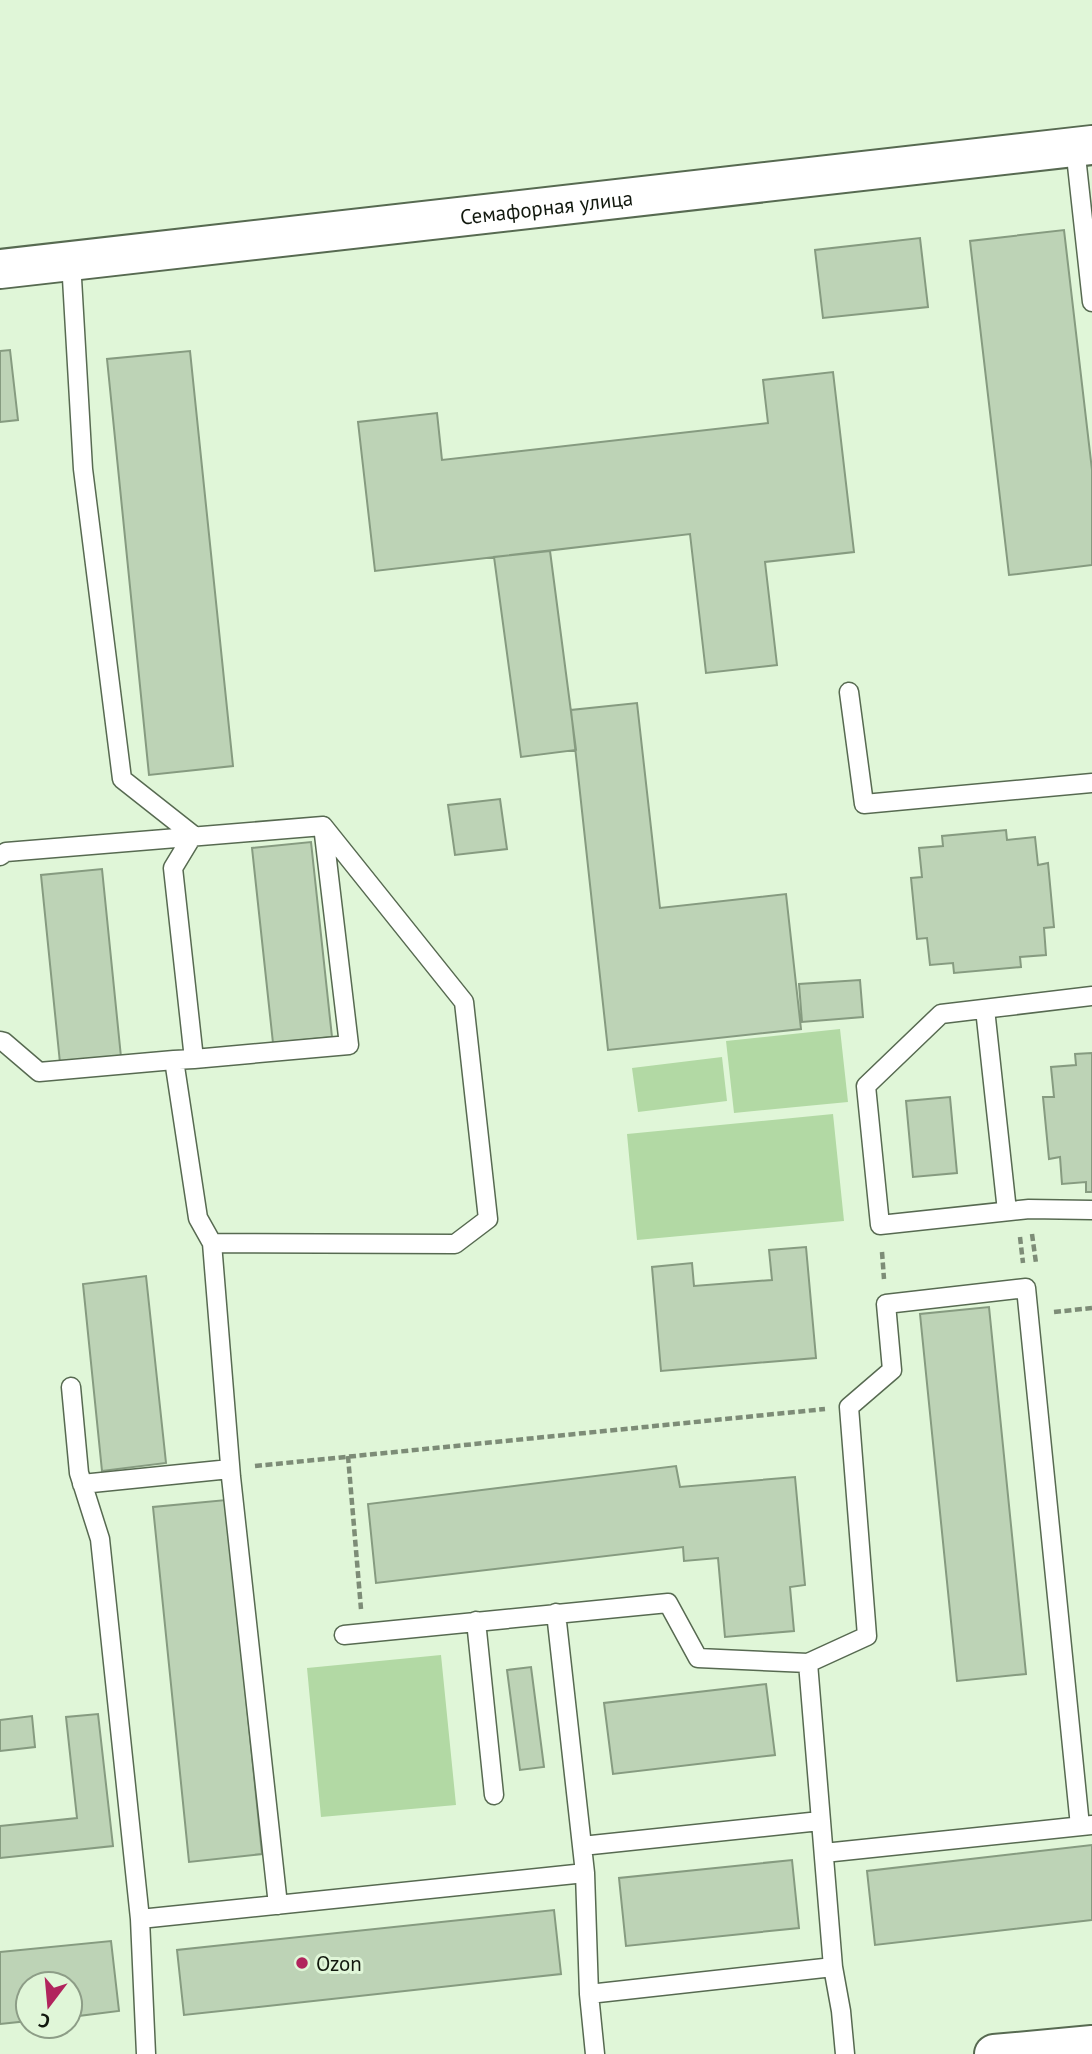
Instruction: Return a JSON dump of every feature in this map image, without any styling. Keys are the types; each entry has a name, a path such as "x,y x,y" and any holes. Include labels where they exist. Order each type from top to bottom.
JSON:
{"main road":[{"name":"Семафорная улица","path":"0,269 1083,146"},
{"path":"994,2054 1092,2045"}],"lane":[{"path":"1083,146 1092,302"},
{"path":"71,261 83,469 122,779 193,835"},
{"path":"849,692 864,804 1092,783"},
{"path":"0,856 6,852 323,826"},
{"path":"0,1041 39,1072 349,1045 323,826"},
{"path":"212,1243 455,1244 488,1219 464,1002 323,826"},
{"path":"193,835 173,867 194,1059"},
{"path":"1092,996 941,1014 866,1086 880,1225 1029,1209 1092,1210"},
{"path":"985,1009 1012,1211"},
{"path":"174,1060 198,1217 212,1243 230,1469 278,1905"},
{"path":"344,1635 668,1603 698,1658 808,1663 867,1636 849,1407 892,1370 886,1304 1026,1288 1086,1825 824,1853"},
{"path":"71,1387 79,1473 100,1539 139,1919 146,2054"},
{"path":"82,1484 230,1469"},
{"path":"556,1613 585,1873 589,1994 595,2054"},
{"path":"475,1621 494,1796"},
{"path":"808,1663 833,1967 845,2054"},
{"path":"582,1846 820,1821"},
{"path":"139,1919 585,1873"},
{"path":"589,1994 833,1967"}],"path":[{"path":"1012,1211 1026,1288"},
{"path":"880,1225 886,1304"},
{"path":"1029,1314 1092,1308"},
{"path":"230,1469 849,1407"},
{"path":"348,1456 363,1633"}],"green space":[{"path":"840,1029 848,1102 734,1113 726,1041"},
{"path":"722,1057 727,1101 638,1112 632,1068"},
{"path":"833,1114 844,1221 637,1240 627,1134"},
{"path":"441,1655 456,1805 321,1817 307,1668"}],"building":[{"path":"1064,230 1092,470 1092,565 1009,575 970,241"},
{"path":"920,238 928,307 823,318 815,250"},
{"path":"10,350 18,420 0,422 0,351"},
{"path":"190,351 233,766 149,775 107,359"},
{"path":"833,372 854,552 765,562 777,665 706,673 690,534 375,571 358,422 437,413 442,460 768,423 763,380"},
{"path":"550,551 576,750 521,757 494,557"},
{"path":"637,703 660,908 786,894 801,1029 608,1050 571,710"},
{"path":"500,799 507,849 455,855 448,805"},
{"path":"1006,830 1007,840 1035,837 1038,865 1048,863 1054,927 1044,928 1046,955 1020,957 1021,967 954,973 953,963 930,965 927,938 917,939 911,878 922,877 919,848 943,846 942,836"},
{"path":"311,842 332,1037 273,1043 252,848"},
{"path":"102,869 121,1057 60,1063 41,875"},
{"path":"860,980 863,1017 802,1022 799,984"},
{"path":"1092,1053 1092,1192 1086,1192 1086,1182 1062,1184 1060,1157 1049,1159 1043,1097 1054,1097 1051,1067 1076,1065 1075,1054"},
{"path":"950,1097 957,1173 913,1177 906,1101"},
{"path":"806,1247 816,1358 661,1371 652,1267 692,1263 694,1286 772,1280 769,1250"},
{"path":"146,1276 166,1463 102,1471 83,1284"},
{"path":"989,1307 1026,1674 957,1681 920,1314"},
{"path":"676,1466 680,1487 795,1477 805,1585 790,1587 794,1631 725,1637 718,1558 684,1561 683,1547 376,1583 368,1504"},
{"path":"226,1500 262,1854 189,1862 153,1507"},
{"path":"531,1667 544,1767 520,1770 507,1670"},
{"path":"766,1684 775,1755 613,1774 604,1703"},
{"path":"98,1714 113,1846 0,1858 0,1826 77,1818 66,1717"},
{"path":"32,1716 35,1747 0,1751 0,1720"},
{"path":"1092,1845 1092,1920 875,1945 867,1871"},
{"path":"792,1860 799,1928 626,1946 619,1878"},
{"path":"554,1910 561,1974 184,2015 177,1950"},
{"path":"111,1941 119,2011 84,2015 84,1970 14,1970 14,2022 0,2024 0,1952"}],"place":[{"name":"Ozon","path":"302,1963"}]}
